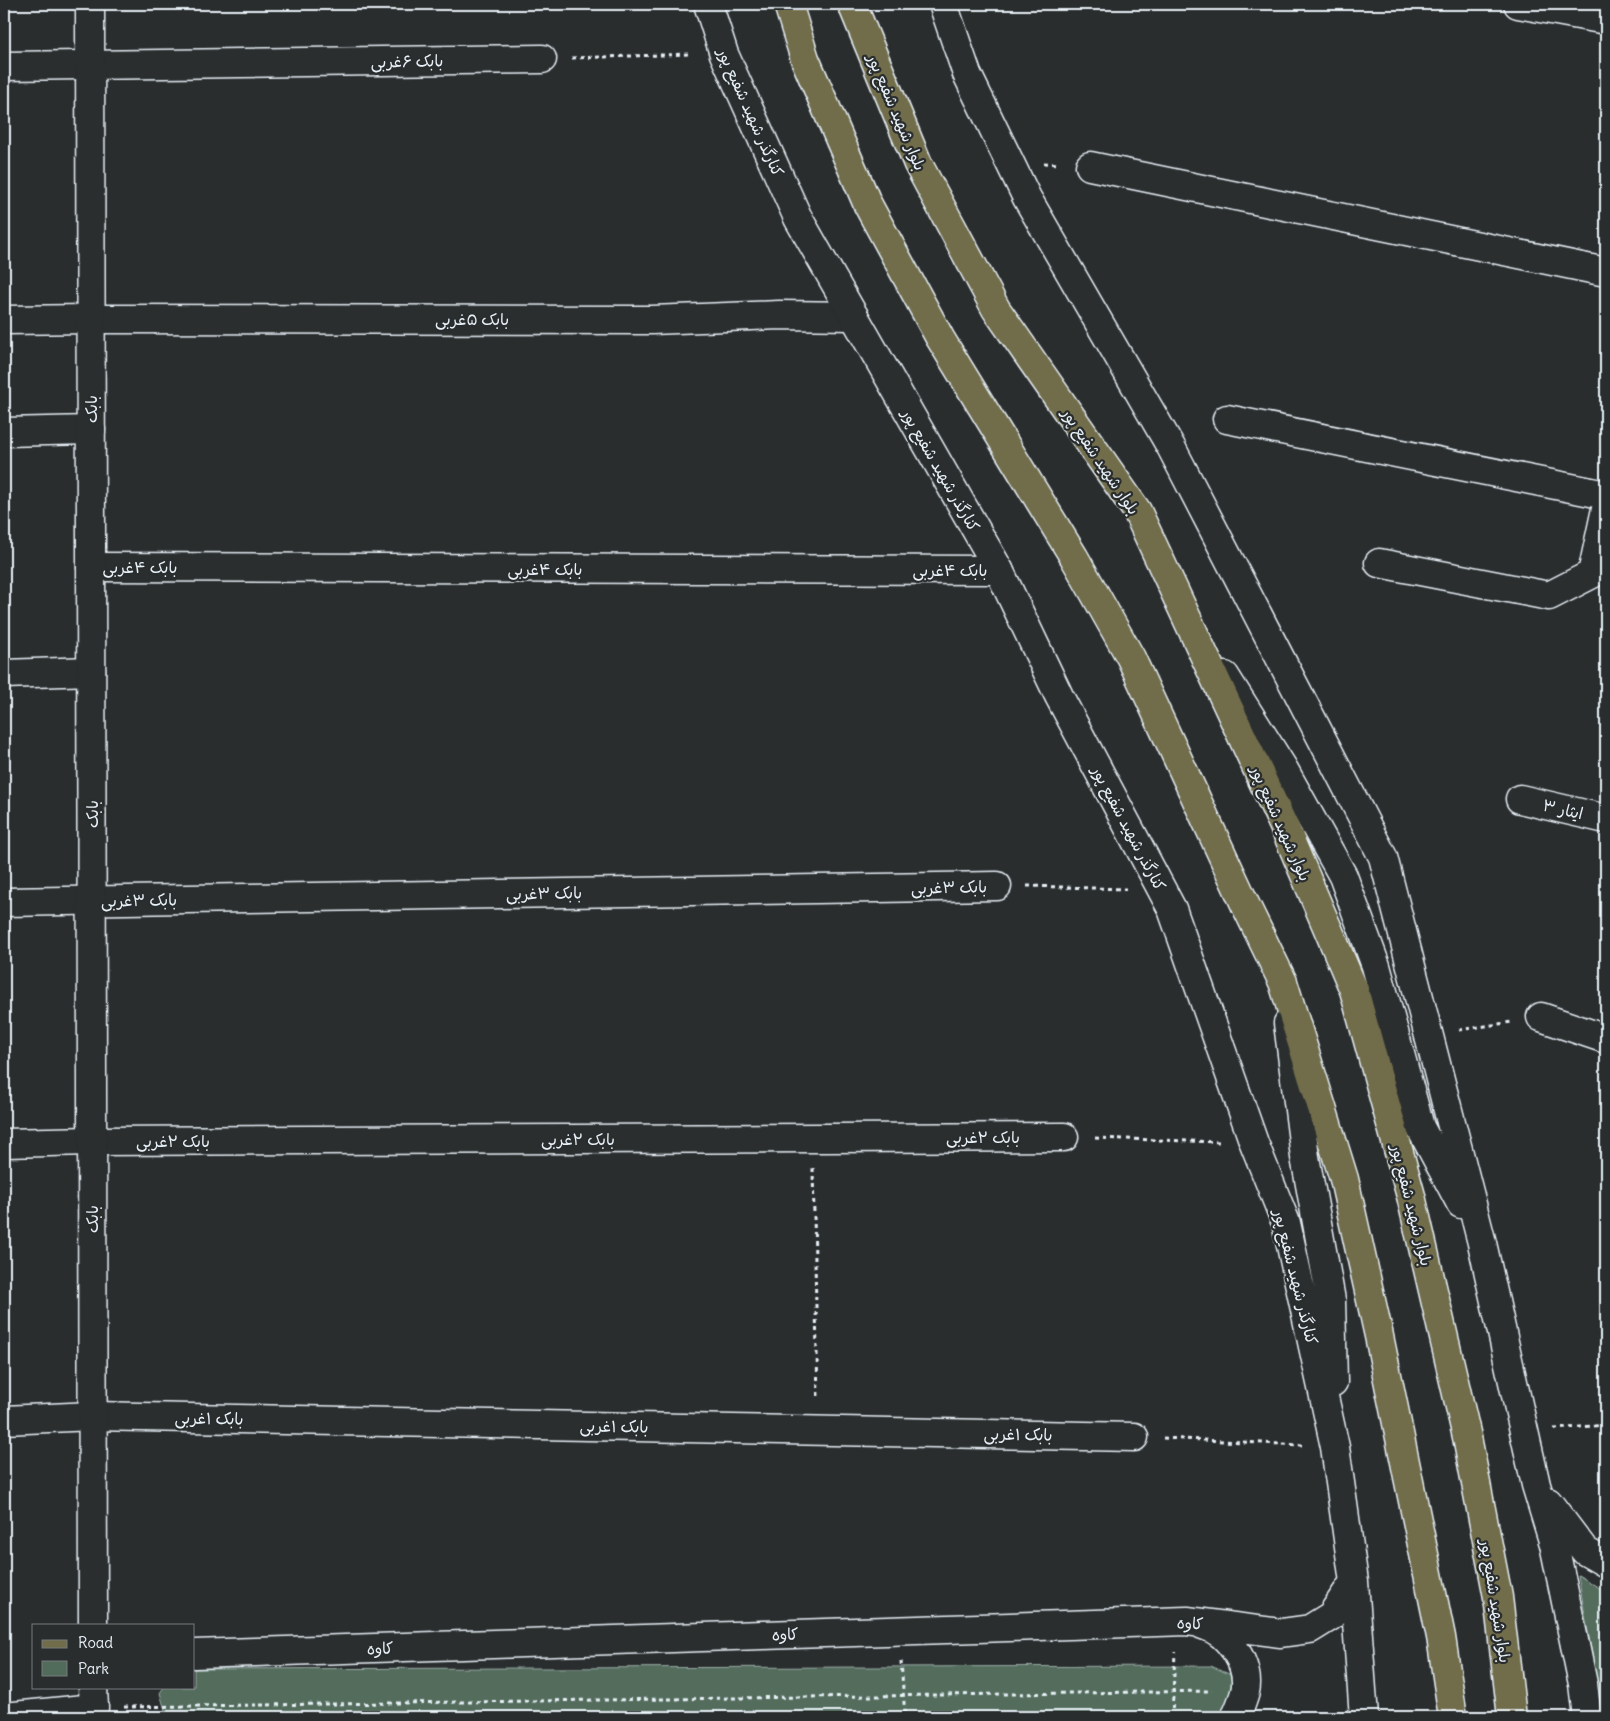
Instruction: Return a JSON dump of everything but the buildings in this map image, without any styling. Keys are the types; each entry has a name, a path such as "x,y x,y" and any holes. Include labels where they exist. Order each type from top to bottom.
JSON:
{"main road":[{"path":"788,4 805,59 868,205 940,338 1074,557 1131,658 1283,982 1344,1180 1379,1336 1441,1637 1453,1717"},
{"name":"بلوار شهید شفیع پور","path":"852,4 918,164 996,309 1137,511 1287,834 1354,990 1411,1196 1467,1436 1498,1597 1512,1717"}],"street":[{"name":"بابک","path":"90,4 93,1624"},
{"name":"کنارگذر شهید شفیع پور","path":"708,4 724,54 798,218 999,570 1060,696 1175,918 1254,1143 1286,1223 1335,1446 1354,1582 1364,1717"},
{"path":"943,4 967,74 1027,198 1171,447 1383,857 1482,1243 1536,1485 1554,1544 1582,1684 1586,1717"},
{"path":"1518,4 1606,20"},
{"name":"بابک ۶غربی","path":"4,66 542,59"},
{"path":"1090,166 1606,272"},
{"name":"بابک ۵غربی","path":"4,320 652,320 779,315 854,316"},
{"path":"1227,420 1606,496"},
{"path":"4,432 91,430"},
{"path":"1380,563 1549,596 1599,575 1606,509"},
{"name":"بابک ۴غربی","path":"91,567 999,570"},
{"path":"1182,607 1256,728 1283,768 1343,876 1376,966 1420,1126 1482,1243"},
{"path":"4,674 91,671"},
{"name":"ایثار ۳","path":"1520,799 1606,819"},
{"name":"بابک ۳غربی","path":"4,902 997,886"},
{"path":"1283,982 1305,1157 1331,1300 1335,1446"},
{"path":"1541,1017 1606,1039"},
{"name":"بابک ۲غربی","path":"4,1143 92,1141 1064,1137"},
{"name":"بابک ۱غربی","path":"4,1420 93,1416 1134,1437"},
{"path":"1536,1485 1585,1551 1606,1563"},
{"name":"کاوه","path":"195,1654 1182,1621 1282,1633 1310,1629 1331,1616 1354,1582"},
{"path":"1182,1621 1212,1627 1232,1644 1244,1666 1246,1691 1235,1717"},
{"path":"4,1717 98,1704 115,1688"}],"path":[{"path":"542,59 724,54"},
{"path":"1008,160 1090,166"},
{"path":"997,886 1161,890"},
{"path":"1429,1034 1541,1017"},
{"path":"1064,1137 1254,1143"},
{"path":"813,1138 819,1430"},
{"path":"1523,1431 1606,1425"},
{"path":"1134,1437 1335,1446"},
{"path":"1172,1717 1182,1621"},
{"path":"899,1630 905,1717"},
{"path":"98,1704 1246,1691"}],"green space":[{"path":"1578,1575 1606,1592 1606,1717 1603,1717"},
{"path":"1211,1666 1229,1674 1238,1686 1228,1717 167,1717 160,1693 163,1688 195,1688 195,1669"}]}
